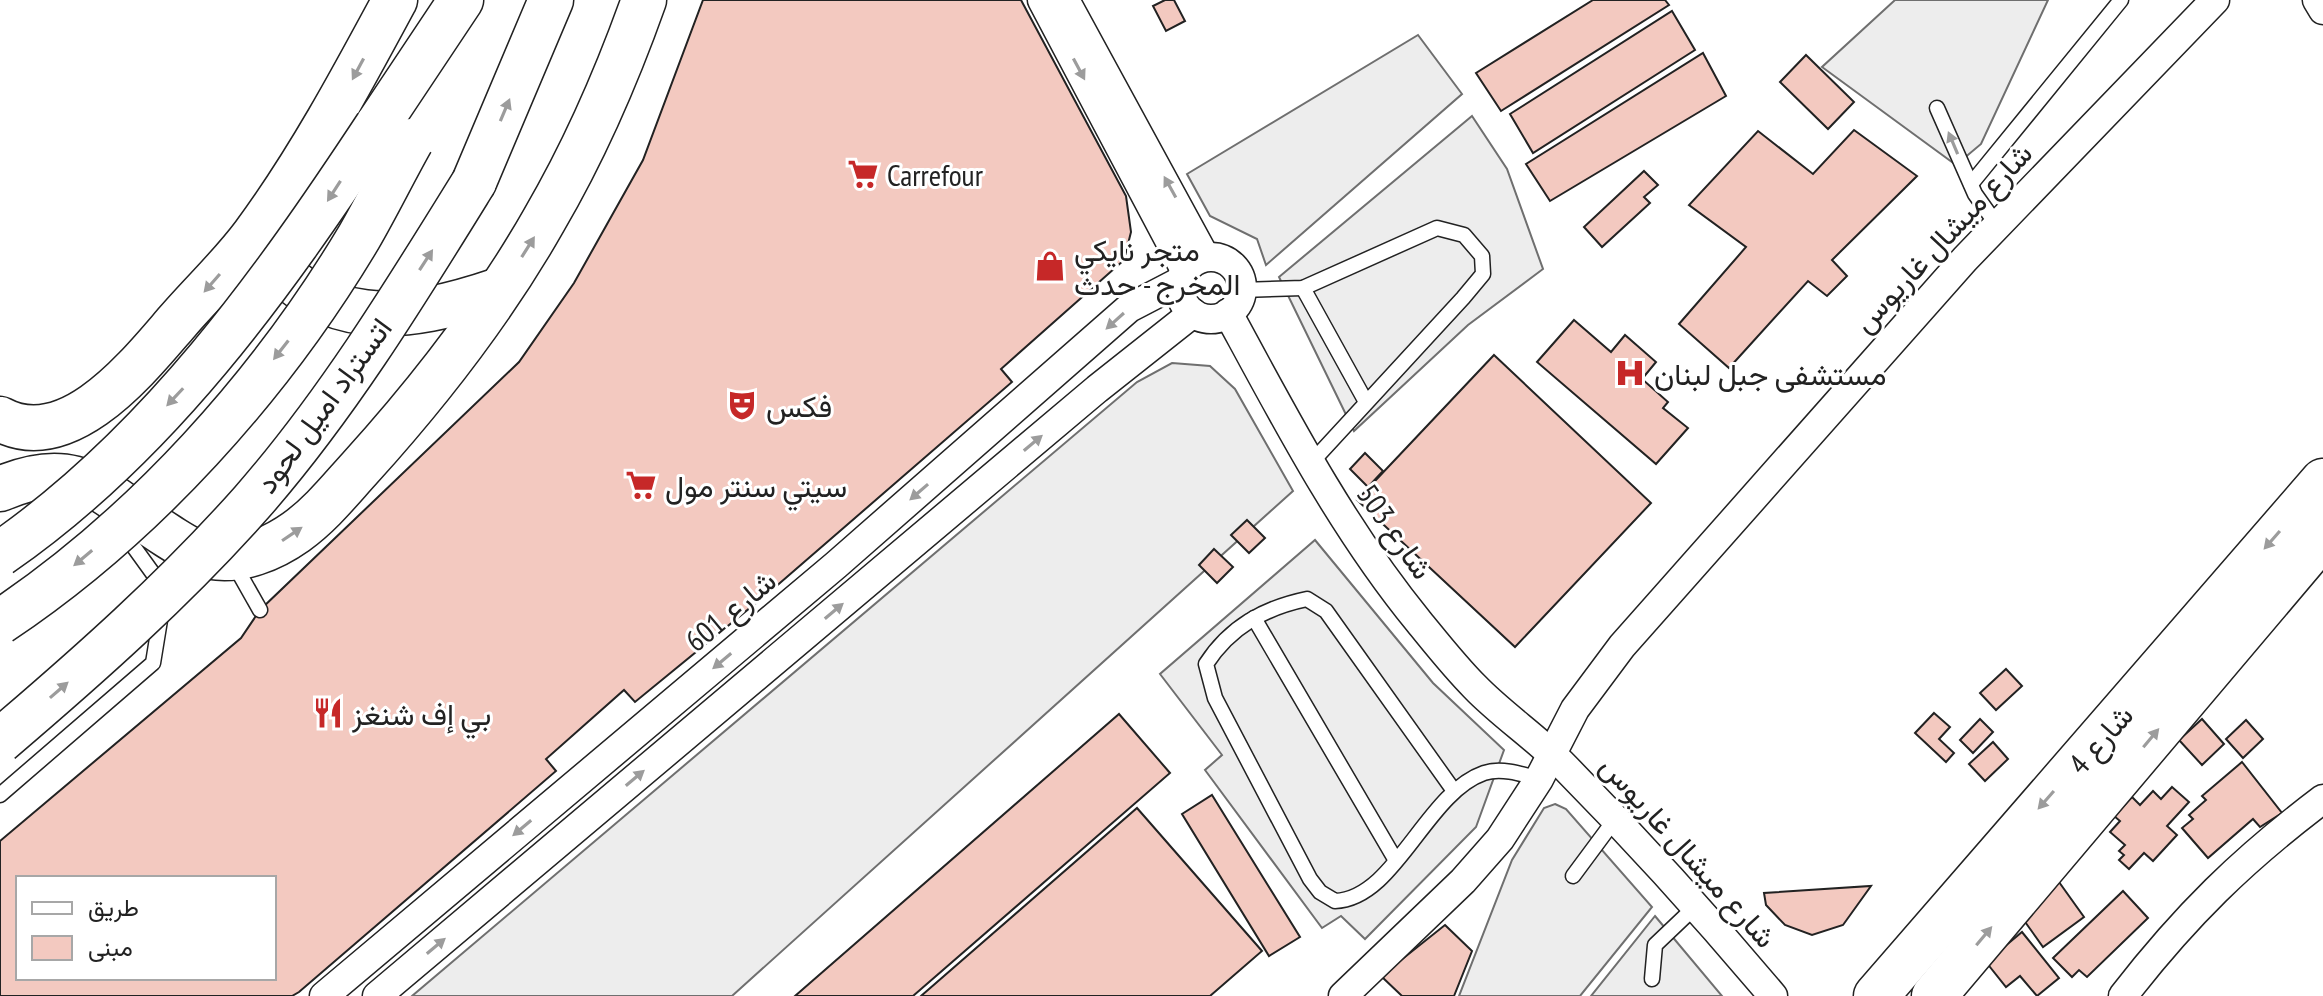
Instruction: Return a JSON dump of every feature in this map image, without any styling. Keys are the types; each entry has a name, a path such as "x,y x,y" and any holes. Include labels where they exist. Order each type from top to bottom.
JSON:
{"highway":[{"path":"0,419 22,429 42,429 87,409 131,375 253,236 339,103 395,0"},
{"name":"اتستراد اميل لحود","path":"0,741 96,659 219,538 254,499 329,403 379,332 474,182 551,0"},
{"path":"0,489 46,473 68,475 97,488 192,551 212,557 230,557 272,547 316,516 400,423 499,290 545,220 603,109 644,0"},
{"path":"0,622 38,596 102,543 214,432 301,323 358,238 411,141 460,4"},
{"path":"0,554 85,486 206,363 299,243 460,4"},
{"path":"253,236 272,264 297,288 326,304 359,313 393,314 447,308 499,290"},
{"path":"42,429 46,473"},
{"name":"شارع 4","path":"1876,996 2323,481"},
{"name":"شارع 4","path":"1934,996 2323,536"}],"street":[{"path":"1042,0 1191,269"},
{"path":"1065,0 1191,269 1180,293 1193,313 1216,318 1234,302 1237,271 1228,262 1191,269"},
{"name":"شارع ميشال غاريوس","path":"1343,996 1485,858 1545,766 1575,709 1622,646 1997,225 2215,0"},
{"path":"2317,0 2323,10"},
{"name":"شارع 601","path":"324,996 830,559 1129,308 1191,269"},
{"name":"شارع 503","path":"1234,302 1310,464 1376,567 1419,622 1545,766"},
{"path":"377,996 1085,399 1193,313"},
{"name":"شارع ميشال غاريوس","path":"1545,766 1616,818 1697,905 1773,996"},
{"path":"2123,996 2173,931 2249,857 2323,799"}],"lane":[{"path":"1971,184 2121,0"},
{"path":"1937,108 1982,206 1997,225"},
{"path":"1234,302 1303,288 1437,228 1464,235 1482,256 1483,274 1310,464"},
{"path":"1303,288 1366,402"},
{"path":"46,473 91,504"},
{"path":"0,795 153,663 165,589 113,519"},
{"path":"230,557 260,610"},
{"path":"1454,791 1326,611 1307,599 1274,606 1254,618 1222,639 1206,664 1215,698 1310,879 1328,898 1344,900 1374,884 1454,791 1484,773 1545,766"},
{"path":"1254,618 1395,859"},
{"path":"1573,876 1616,818"},
{"path":"1652,979 1655,945 1697,905"}],"shaded area":[{"path":"1895,0 2048,0 1981,144 1956,165 1822,67"},
{"path":"1418,35 1462,94 1266,265 1257,239 1210,216 1187,174"},
{"path":"1472,116 1507,169 1543,269 1468,325 1354,431 1279,277"},
{"path":"1172,363 1210,366 1235,389 1293,491 732,996 412,996 1137,382"},
{"path":"1315,540 1433,683 1504,750 1476,827 1365,939 1341,916 1322,928 1205,770 1222,755 1160,674"},
{"path":"1555,804 1566,809 1652,907 1580,996 1459,996 1512,860 1544,808"},
{"path":"1655,916 1722,996 1591,996"}],"building":[{"name":"سيتي سنتر مول","path":"703,0 1021,0 1126,196 1131,232 1124,260 1001,369 1012,382 773,589 635,702 624,690 546,759 556,771 299,992 292,996 0,996 0,841 241,638 260,610 519,362 574,283 643,160"},
{"path":"1165,0 1174,0 1185,21 1166,31 1153,6"},
{"path":"1593,0 1665,0 1669,5 1501,111 1476,73"},
{"path":"1672,11 1695,50 1533,153 1510,114"},
{"path":"1703,53 1726,96 1550,201 1526,164"},
{"path":"1806,55 1854,102 1828,129 1780,82"},
{"path":"1854,130 1917,176 1832,260 1847,276 1827,296 1808,281 1729,368 1679,324 1746,247 1689,205 1758,131 1813,174"},
{"path":"1644,171 1658,185 1644,197 1650,203 1602,247 1584,227"},
{"path":"1574,320 1611,352 1625,335 1656,362 1642,379 1668,402 1663,408 1688,428 1656,464 1537,362"},
{"path":"1494,355 1651,503 1515,647 1357,500"},
{"path":"1365,453 1383,471 1368,487 1350,469"},
{"path":"1247,520 1265,538 1249,553 1231,535"},
{"path":"1214,549 1233,567 1217,583 1199,565"},
{"path":"2006,669 2022,686 1996,710 1980,693"},
{"path":"1934,713 1950,727 1939,739 1954,753 1946,762 1915,733"},
{"path":"1119,714 1170,773 913,996 795,996"},
{"path":"1980,719 1993,732 1973,753 1960,740"},
{"path":"2202,719 2224,744 2202,765 2179,740"},
{"path":"2246,720 2263,739 2243,758 2226,739"},
{"path":"1993,742 2008,759 1985,781 1969,764"},
{"path":"2242,762 2282,813 2260,827 2253,819 2208,858 2182,828 2193,819 2189,815 2206,800 2202,796"},
{"path":"2172,787 2189,802 2167,826 2177,835 2153,861 2144,853 2129,869 2119,860 2124,855 2119,851 2125,845 2110,832 2120,821 2114,816 2132,797 2140,805 2153,791 2161,799"},
{"path":"1212,795 1300,937 1269,956 1182,814"},
{"path":"1137,808 1262,951 1210,996 921,996"},
{"path":"2059,882 2084,917 2043,947 2018,912"},
{"path":"1871,886 1843,925 1812,935 1785,925 1766,905 1764,893"},
{"path":"2123,891 2148,918 2087,977 2079,970 2072,977 2053,958"},
{"path":"1445,925 1472,951 1454,996 1402,996 1381,976"},
{"path":"2022,932 2059,978 2037,996 2020,976 2006,987 1986,962"}],"place":[{"name":"Carrefour","path":"863,174"},
{"name":"متجر نايكي المخرج - حدث","path":"1050,266"},
{"name":"مستشفى جبل لبنان","path":"1630,373"},
{"name":"فكس","path":"742,405"},
{"name":"سيتي سنتر مول","path":"641,485"},
{"name":"بي إف شنغز","path":"328,713"}]}
